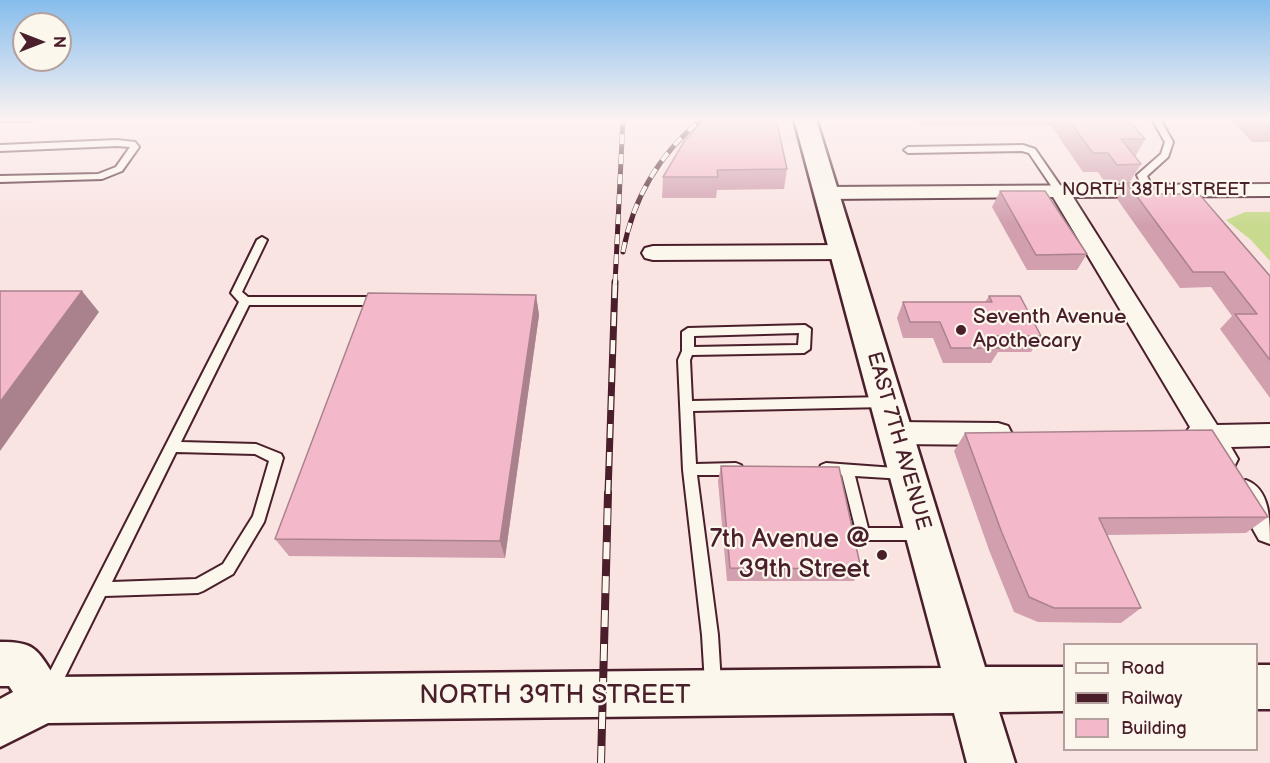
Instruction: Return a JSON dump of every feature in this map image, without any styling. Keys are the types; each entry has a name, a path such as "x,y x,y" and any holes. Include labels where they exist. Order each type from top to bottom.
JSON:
{"street":[{"name":"EAST 7TH AVENUE","path":"816,155 991,763"},
{"name":"NORTH 38TH STREET","path":"827,193 1270,190"},
{"path":"1059,191 1270,530"},
{"path":"653,253 844,252"},
{"path":"896,433 1022,434"},
{"path":"1174,435 1270,435"},
{"path":"0,664 20,664 44,700"},
{"name":"NORTH 39TH STREET","path":"0,724 44,700 1063,690"}],"lane":[{"path":"0,179 99,177 119,169 129,155"},
{"path":"1034,155 1059,191"},
{"path":"1149,190 1142,175 1165,155"},
{"path":"262,240 237,293 245,301 388,301"},
{"path":"44,700 245,301"},
{"path":"688,351 804,349 805,329 688,332 688,351 684,360 690,470 710,635 713,695"},
{"path":"686,406 887,402"},
{"path":"100,589 198,586 228,569 260,518 276,458 256,450 172,447"},
{"path":"813,469 847,468 908,474"},
{"path":"847,468 863,534 925,534"},
{"path":"690,470 746,469"}],"green space":[{"path":"1245,212 1270,212 1270,261 1251,240 1226,220"}],"building":[{"path":"676,155 784,155 787,169 717,170 718,177 663,177"},
{"path":"1109,155 1133,155 1141,164 1117,165"},
{"path":"1127,183 1151,183 1160,194 1199,194 1270,276 1270,360 1235,314 1257,314 1224,272 1193,272"},
{"path":"1000,191 1045,191 1087,254 1036,255"},
{"path":"0,291 82,291 0,402"},
{"path":"368,293 536,295 500,541 275,539"},
{"path":"989,296 1020,296 1041,336 995,336 1000,348 951,348 940,322 910,322 903,302 992,302"},
{"path":"1212,430 1268,517 1099,518 1141,608 1054,608 1029,597 1002,533 965,433"},
{"path":"721,466 839,467 861,569 730,568"}],"railway":[{"path":"615,284 621,155"},
{"path":"623,252 641,195 667,155"},
{"path":"608,494 615,282"},
{"path":"601,763 608,493"}],"place":[{"name":"Seventh Avenue Apothecary","path":"961,330"},
{"name":"7th Avenue @ 39th Street","path":"882,555"}]}
